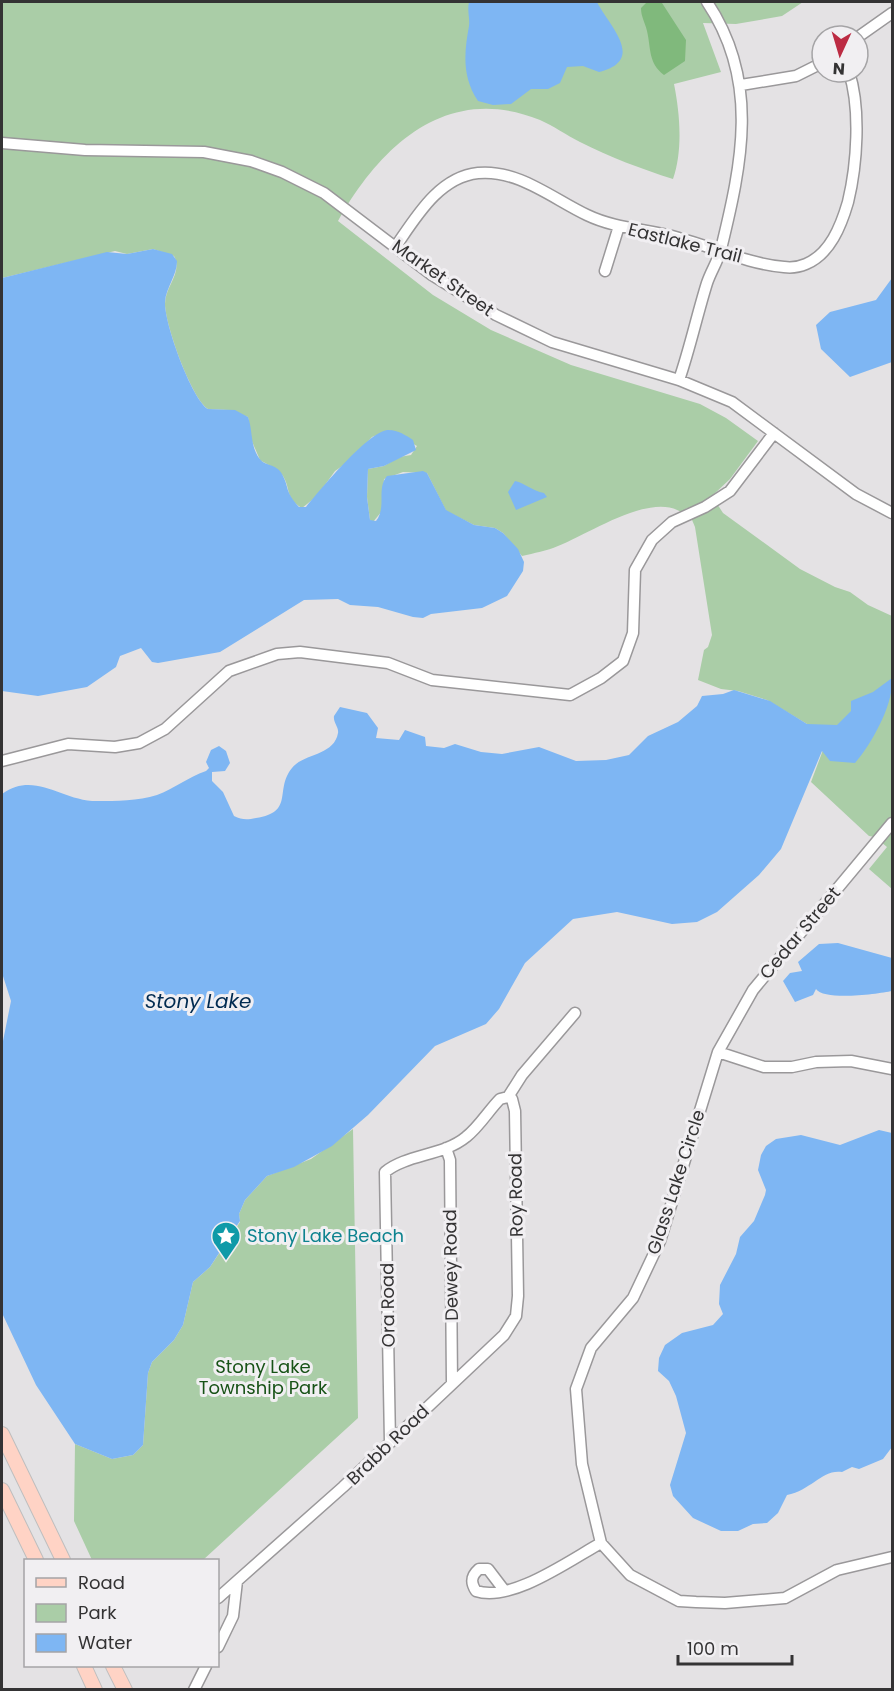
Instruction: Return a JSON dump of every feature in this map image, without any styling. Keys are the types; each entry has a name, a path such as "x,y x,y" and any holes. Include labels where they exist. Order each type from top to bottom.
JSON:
{"main road":[{"path":"2,1434 60,1556 42,1559"},
{"path":"2,1490 36,1559"},
{"path":"85,1667 95,1689"},
{"path":"114,1667 125,1689"}],"street":[{"path":"679,380 706,286 720,251 740,155 741,85 718,22 707,2"},
{"path":"870,29 892,13"},
{"path":"741,85 796,76 810,69"},
{"name":"Eastlake Trail","path":"396,246 414,219 443,188 477,173 518,179 588,215 619,226 678,238 791,268 807,264 831,242 843,220 854,171 855,117 851,84"},
{"name":"Market Street","path":"2,143 85,150 186,150 251,161 324,193 464,297 514,324 562,345 679,380 732,402 856,494 892,513"},
{"path":"605,271 619,226"},
{"path":"2,760 69,744 115,747 140,743 165,729 229,671 277,654 300,652 388,663 432,680 570,694 601,678 623,661 633,633 634,570 652,540 672,522 705,507 730,491 774,433"},
{"name":"Cedar Street","path":"718,1052 753,990 892,823"},
{"name":"Ora Road","path":"390,1442 385,1172 391,1167 446,1148 466,1137 500,1099 508,1097 522,1075 574,1013"},
{"path":"718,1052 764,1067 792,1067 816,1062 851,1061 892,1069"},
{"name":"Glass Lake Circle","path":"718,1052 660,1241 633,1298 591,1348 576,1389 582,1464 601,1543 630,1575 679,1601 696,1602 784,1598 837,1570 892,1557"},
{"name":"Roy Road","path":"508,1097 512,1099 515,1111 518,1296"},
{"name":"Dewey Road","path":"446,1148 450,1160 452,1383"},
{"name":"Brabb Road","path":"219,1597 504,1335 516,1316 518,1296"},
{"path":"504,1590 523,1586 601,1543"},
{"path":"219,1645 232,1616 237,1581"},
{"path":"194,1689 205,1667"}],"green space":[{"path":"2,2 803,2 782,16 736,24 703,23 721,72 674,84 679,132 678,156 673,179 603,153 540,120 506,110 475,109 446,115 420,128 396,146 374,168 338,221 433,295 491,330 571,365 700,404 726,418 758,441 730,479 712,496 723,513 800,569 850,592 868,605 892,616 892,889 869,869 887,847 875,837 869,836 811,782 823,750 807,724 767,700 738,691 721,689 698,680 704,650 708,647 712,635 695,527 687,508 681,512 668,507 653,507 637,511 554,548 522,556 503,533 495,528 474,525 446,511 427,473 403,472 384,479 382,511 373,522 370,520 367,497 368,469 384,466 399,457 411,455 417,446 389,430 372,437 351,460 335,471 317,496 302,508 293,501 281,473 260,460 251,439 248,417 229,410 208,409 194,391 180,360 166,314 166,297 176,268 174,256 153,249 127,254 115,251 2,278"},
{"path":"647,2 662,3 686,40 685,61 664,75 655,65 651,55 641,11"},
{"name":"Stony Lake Township Park","path":"353,1129 358,1418 204,1559 92,1559 74,1521 75,1444 112,1459 133,1455 143,1445 148,1373 152,1362 174,1340 183,1325 193,1282 210,1267 240,1222 239,1214 245,1200 267,1176 311,1159"}],"water":[{"path":"469,2 597,2 616,32 623,51 621,59 613,67 599,72 583,66 567,67 560,83 548,89 531,89 511,104 493,105 478,101 469,83 466,65"},
{"path":"153,249 172,254 177,261 166,297 166,312 180,359 194,390 208,409 235,410 248,417 256,453 261,461 280,471 289,493 299,507 306,507 344,463 368,441 378,433 394,430 413,440 416,450 384,466 368,469 367,497 370,520 376,521 379,516 382,487 387,476 423,471 427,473 446,510 474,525 495,528 518,549 524,562 523,571 507,596 482,608 431,614 423,618 378,607 350,605 338,599 304,600 220,652 158,663 152,662 141,648 120,656 116,667 87,687 38,696 2,691 2,278 107,252 127,254"},
{"path":"892,278 892,362 850,377 821,349 816,325 830,312 876,300"},
{"path":"515,481 544,493 547,497 516,510 508,492"},
{"name":"Stony Lake","path":"892,678 886,711 862,755 855,763 830,761 822,751 781,849 759,875 717,912 697,922 672,924 617,912 573,919 525,963 499,1009 486,1024 435,1046 368,1115 332,1146 294,1167 267,1176 245,1200 239,1214 240,1221 210,1267 193,1282 183,1325 174,1340 152,1362 148,1373 143,1445 133,1455 112,1459 75,1444 36,1385 2,1313 2,1046 11,1001 2,973 2,794 14,787 26,785 84,800 127,800 150,797 206,771 209,768 206,762 211,750 219,746 226,751 230,763 225,771 212,772 212,781 223,792 234,816 250,819 276,811 282,799 284,784 292,768 304,759 331,746 338,733 334,716 340,707 367,713 378,728 376,738 399,740 405,730 425,737 426,746 444,748 455,744 481,752 502,754 539,747 576,761 606,760 629,755 648,736 678,722 697,706 702,696 723,694 734,690 770,701 807,724 837,725 851,711 851,701 873,692"},
{"path":"838,943 892,958 892,991 840,996 821,993 816,989 813,995 795,1002 783,981 790,973 802,971 798,962 819,944"},
{"path":"879,1130 892,1133 892,1447 883,1459 859,1469 852,1467 842,1472 828,1474 803,1489 787,1495 778,1513 767,1523 753,1524 738,1531 721,1531 693,1518 673,1496 670,1485 686,1433 676,1396 669,1381 658,1371 659,1358 665,1345 682,1333 713,1325 723,1314 719,1304 720,1285 736,1254 740,1237 754,1221 765,1195 766,1190 758,1170 761,1155 766,1146 776,1139 801,1135 840,1145"}],"place":[{"name":"Stony Lake Beach","path":"226,1262"}]}
